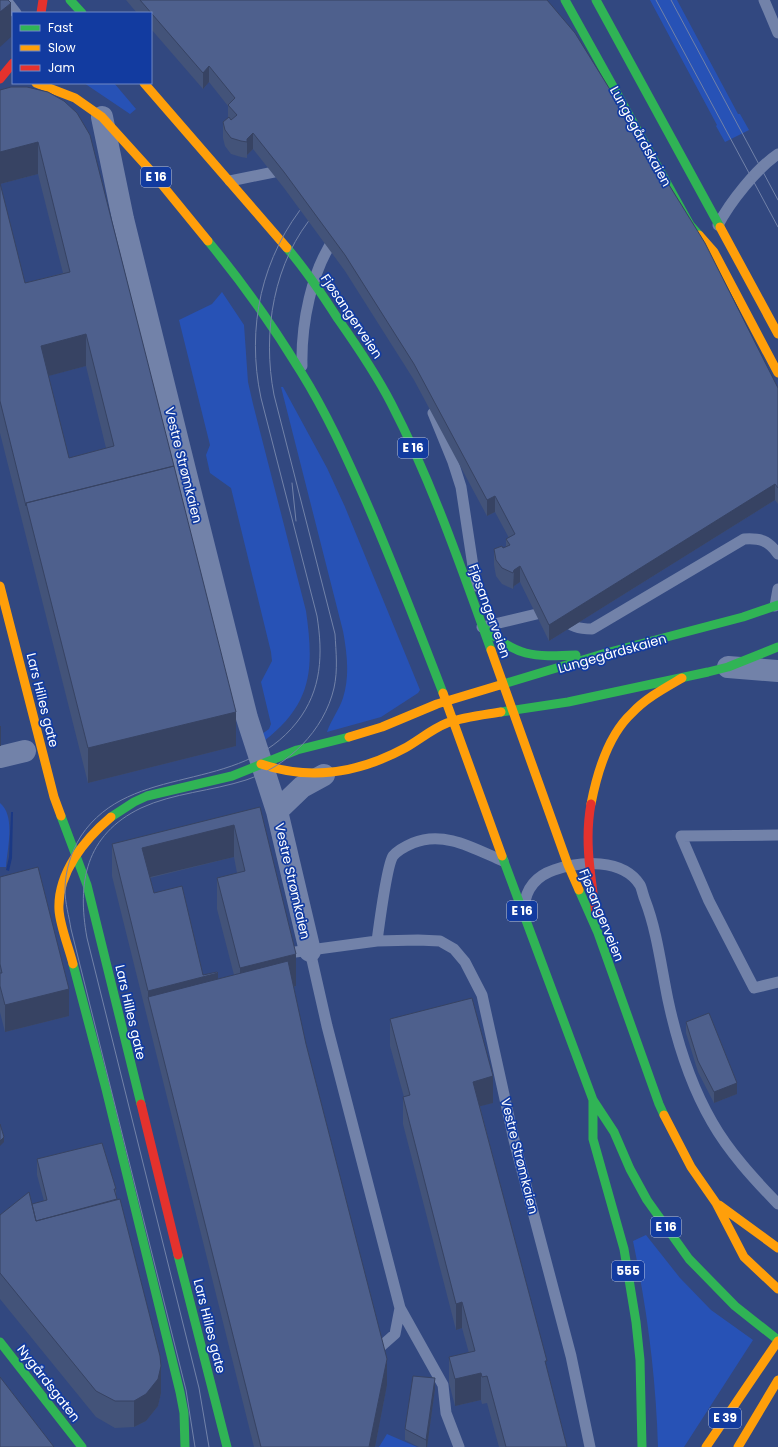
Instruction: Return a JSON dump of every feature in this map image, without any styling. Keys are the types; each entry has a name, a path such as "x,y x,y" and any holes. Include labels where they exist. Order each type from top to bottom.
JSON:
{"main road":[{"path":"41,12 43,0"},
{"path":"70,0 81,12"},
{"name":"Lungegårdskaien","path":"565,0 690,225 714,252 778,373"},
{"name":"Lungegårdskaien","path":"596,0 778,334"},
{"path":"0,79 12,64"},
{"path":"0,79 12,80"},
{"name":"E 16","path":"39,84 75,98 102,117 150,170 222,257 270,323 302,373 344,452 396,570 454,721 523,914 593,1100 614,1132 630,1169 647,1200 689,1259 730,1301 778,1341"},
{"name":"Fjøsangerveien","path":"145,84 230,181 314,283 371,368 412,446 439,510 504,685 568,865 598,933 659,1104 691,1167 716,1203"},
{"name":"Lars Hilles gate","path":"0,588 54,797 87,885 126,1047 227,1447"},
{"name":"Lungegårdskaien","path":"185,1447 184,1413 180,1392 106,1090 59,912 61,892 66,875 77,856 97,831 122,809 158,794 231,776 298,750 343,740 375,730 446,701 504,685 606,653 743,617 776,606"},
{"path":"482,627 510,648 526,654 557,656 606,653"},
{"path":"261,764 271,769 300,775 324,775 352,769 391,755 433,730 454,721 568,702 682,678 728,666 778,647"},
{"name":"E 16","path":"598,933 588,826 598,778 607,754 630,715 649,698 682,678"},
{"name":"555","path":"593,1100 593,1140 604,1173 622,1242 636,1322 640,1360 642,1447"},
{"name":"E 16","path":"716,1203 778,1248"},
{"name":"E 16","path":"716,1203 744,1257 778,1289"},
{"name":"E 39","path":"706,1447 778,1341"},
{"name":"Nygårdsgaten","path":"0,1342 80,1444 86,1447"},
{"path":"738,1447 762,1404 778,1380"}],"street":[{"name":"Vestre Strømkaien","path":"102,117 123,219 184,470 245,710 277,811 310,951"},
{"path":"728,666 776,670"},
{"path":"0,757 25,750"},
{"name":"Vestre Strømkaien","path":"277,811 302,788 324,775"}],"lane":[{"path":"6,0 15,12"},
{"path":"764,0 778,33"},
{"path":"638,154 670,137"},
{"path":"714,252 718,225 725,211 761,169 778,154"},
{"path":"230,181 274,172 296,162"},
{"path":"302,373 305,328 314,283 321,262 330,245 342,229"},
{"path":"727,308 743,308"},
{"path":"429,404 442,433 461,487 482,627 545,612 556,601 566,622 579,629 592,629 744,539 759,538 776,551"},
{"path":"776,606 778,589"},
{"path":"778,835 681,836 709,901 754,988 778,982"},
{"path":"377,940 392,857 405,846 423,839 440,838 455,841 504,861"},
{"path":"523,914 525,896 532,883 545,873 568,865 609,865 626,871 640,885 650,914 672,1019 681,1052 694,1086 712,1122 739,1161 778,1204"},
{"name":"Vestre Strømkaien","path":"288,953 310,951 377,940 440,941 454,949 465,962 482,994 514,1140 571,1356 590,1447"},
{"name":"Vestre Strømkaien","path":"310,951 327,1026 400,1308"},
{"path":"378,1349 395,1334 400,1308"},
{"path":"400,1308 443,1385 446,1413 459,1447"}],"shaded area":[{"path":"650,0 677,0 738,114 740,114 749,130 725,142"},
{"path":"85,84 115,84 136,109 130,114"},
{"path":"222,292 244,325 248,382 306,611 309,631 309,667 301,698 292,713 280,727 264,741 262,734 269,729 271,724 261,682 272,661 271,652 231,488 210,473 206,455 210,445 179,320 212,304"},
{"path":"281,387 283,387 327,468 345,507 420,690 418,693 381,717 327,732 343,698 345,690 347,681 346,648"},
{"path":"0,803 8,816 9,824 9,842 6,867 0,867"},
{"path":"11,812 13,812 12,858 9,871 6,870 9,857"},
{"path":"646,1235 680,1278 711,1310 753,1340 684,1447 658,1447 650,1343 643,1292 633,1241"},
{"path":"387,1434 417,1447 379,1447"}],"building":[{"path":"0,0 8,0 11,3 0,12"},
{"path":"140,0 547,0 575,33 705,243 778,388 778,488 775,484 549,625 520,566 514,570 513,573 502,568 496,560 494,549 502,546 503,548 510,545 506,539 515,534 495,496 487,500 414,364 345,255 284,172 253,133 247,139 247,142 231,138 225,130 223,122 229,117 231,120 237,115 228,105 235,98 209,66 203,73 152,14 152,12"},
{"path":"11,87 27,87 48,92 64,101 77,113 90,135 174,466 26,503 26,506 0,401 0,183 25,283 70,272 38,142 0,152 0,90","holes":["86,334 114,446 69,458 41,346"]},
{"path":"174,466 236,712 88,748 26,503"},
{"path":"260,807 296,954 240,968 217,878 245,871 234,825 142,848 154,893 182,886 203,975 218,973 148,991 112,844"},
{"path":"38,867 69,989 5,1005 0,986 0,973 2,973 0,964 0,877"},
{"path":"288,961 306,1044 387,1359 369,1447 261,1447 148,997"},
{"path":"472,998 493,1076 473,1082 547,1361 545,1361 567,1447 506,1447 487,1376 482,1377 481,1373 455,1379 449,1357 475,1351 462,1302 456,1304 403,1097 410,1095 390,1019"},
{"path":"709,1013 737,1083 714,1092 698,1061 686,1022"},
{"path":"0,1124 4,1137 0,1141"},
{"path":"102,1143 116,1189 114,1189 117,1199 36,1221 32,1204 47,1200 37,1159"},
{"path":"29,1192 36,1221 120,1199 160,1356 161,1366 158,1379 146,1394 134,1401 115,1401 96,1391 0,1273 0,1215"},
{"path":"413,1376 435,1378 426,1440 405,1429"},
{"path":"0,1377 54,1447 0,1447"}],"tram line":[{"path":"656,0 778,227"},
{"path":"671,0 778,200"},
{"path":"195,1447 186,1390 71,929 66,900 65,883 69,862 77,842 102,813 128,797 156,786 216,771 246,760 273,745 297,722 312,697 319,671 320,658 317,616 261,398 255,345 261,294 269,269 279,245 292,222 308,200"},
{"path":"209,1447 199,1388 87,938 83,898 89,862 97,846 108,832 122,819 153,803 179,795 233,784 261,774 276,766 302,745 322,719 329,704 334,688 336,674 335,634 274,395 269,347 274,299 281,275 301,231 316,212"},
{"path":"292,483 296,521"}],"traffic: fast":[{"path":"70,0 81,12"},
{"path":"565,0 690,225 699,235"},
{"path":"596,0 720,227"},
{"path":"208,241 233,272 268,321 301,372 327,418 375,523 443,693"},
{"path":"287,248 314,282 379,381 391,403 433,494 491,650"},
{"path":"500,685 606,653 743,617 778,605"},
{"path":"483,627 495,637 516,650 536,655 576,655"},
{"path":"501,712 568,702 708,672 728,667 778,647"},
{"path":"111,817 134,802 147,796 232,776 297,750 349,737"},
{"path":"61,816 87,885 141,1104"},
{"path":"502,856 593,1100 614,1132 630,1169 647,1200 689,1259 735,1306 778,1340"},
{"path":"579,890 598,933 664,1115"},
{"path":"73,964 106,1089 180,1392 184,1413 185,1447"},
{"path":"593,1100 593,1139 624,1249 636,1322 640,1360 642,1447"},
{"path":"178,1255 227,1447"},
{"path":"0,1342 82,1447"}],"traffic: slow":[{"path":"39,84 75,98 102,117 150,170 208,241"},
{"path":"145,84 287,248"},
{"path":"720,227 778,334"},
{"path":"699,235 714,252 778,373"},
{"path":"0,586 54,797 61,816"},
{"path":"491,650 568,865 579,890"},
{"path":"591,804 600,767 616,732 637,708 649,698 682,678"},
{"path":"349,737 382,727 437,704 500,685"},
{"path":"443,693 502,856"},
{"path":"261,764 298,772 316,773 352,769 388,757 441,725 453,721 501,712"},
{"path":"73,964 59,910 63,883 74,858 101,826 111,817"},
{"path":"664,1115 691,1167 716,1203 744,1257 778,1289"},
{"path":"719,1205 778,1248"},
{"path":"706,1447 778,1341"},
{"path":"738,1447 778,1380"}],"traffic: jam":[{"path":"41,12 43,0"},
{"path":"0,79 12,64"},
{"path":"591,804 588,845 590,873 596,914"},
{"path":"141,1104 178,1255"}]}
